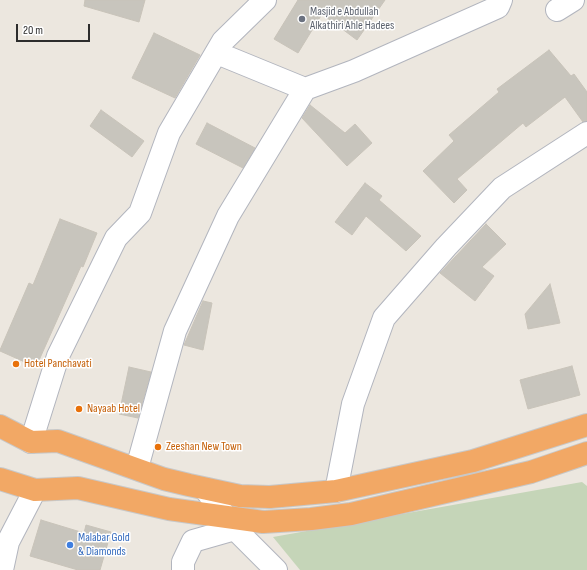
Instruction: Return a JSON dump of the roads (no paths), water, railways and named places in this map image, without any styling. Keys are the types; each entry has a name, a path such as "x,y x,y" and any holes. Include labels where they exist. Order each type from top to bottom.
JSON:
{"highway":[{"path":"0,426 31,442 58,440 164,479 240,496 270,498 336,491 473,461 587,425"},
{"path":"0,479 34,490 78,488 232,524 311,520 351,514 531,472 587,453"}],"street":[{"path":"137,468 175,331 228,216 305,89 354,72 498,7 501,0"},
{"path":"31,442 58,356 116,238 140,213 169,133 224,41 259,1"},
{"path":"217,53 305,89"},
{"path":"336,491 353,404 384,318 446,247 502,188 587,133"},
{"path":"205,489 232,524 276,570"},
{"path":"2,570 8,542 34,490"},
{"path":"183,570 183,562 192,541 232,524"}],"place":[{"name":"Masjid e Abdullah Alkathiri Ahle Hadees","path":"302,19"},
{"name":"Hotel Panchavati","path":"16,364"},
{"name":"Nayaab Hotel","path":"79,409"},
{"name":"Zeeshan New Town","path":"158,447"},
{"name":"Malabar Gold & Diamonds","path":"70,545"}]}
